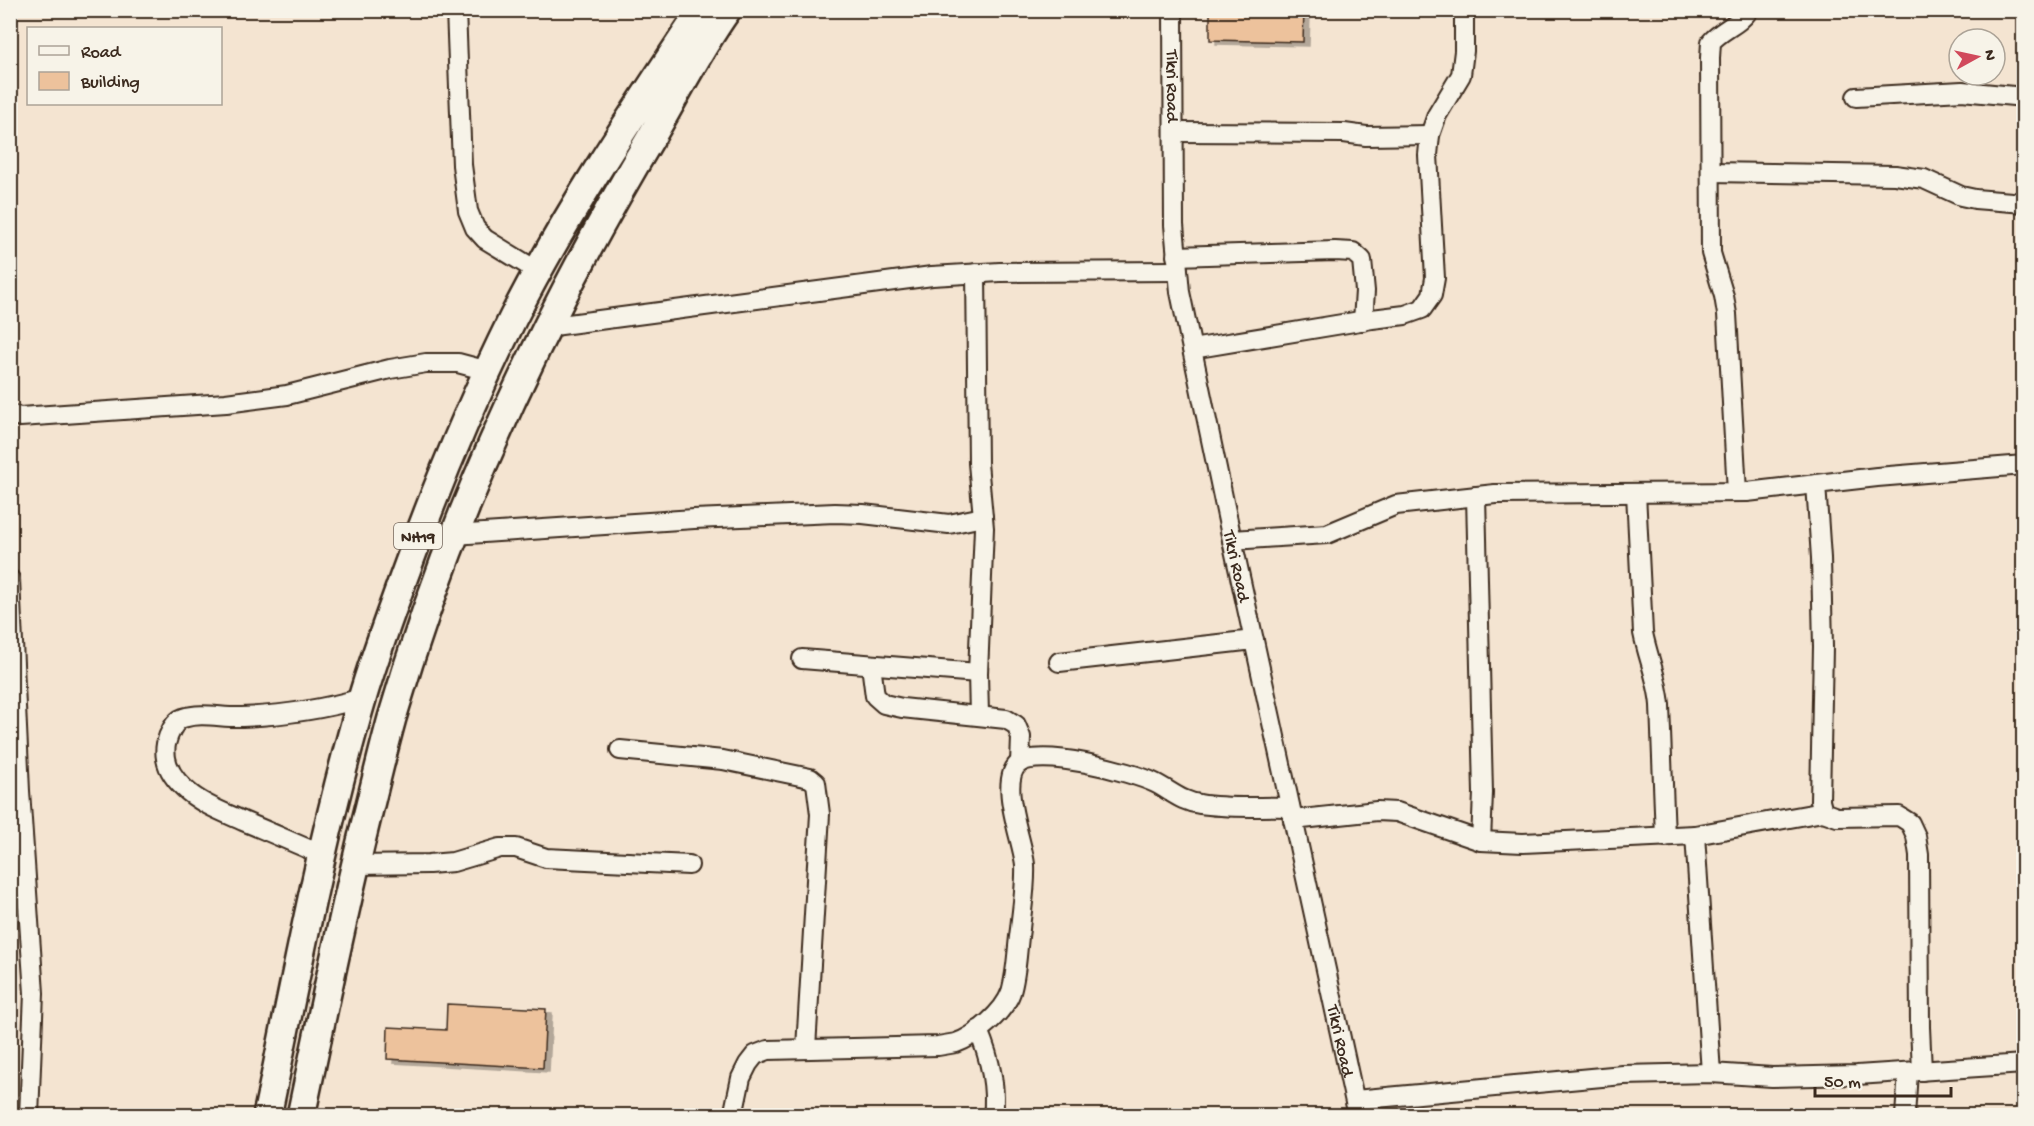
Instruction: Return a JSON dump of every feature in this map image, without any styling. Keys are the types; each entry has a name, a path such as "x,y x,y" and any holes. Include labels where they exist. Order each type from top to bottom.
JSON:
{"highway":[{"name":"NH19","path":"267,1116 322,855 362,698 426,515 488,371 515,315 567,220 601,164 720,11"},
{"name":"NH19","path":"301,1116 355,865 392,719 454,535 500,425 546,327 720,11"}],"street":[{"path":"456,10 462,165 468,211 475,228 485,239 539,272"},
{"name":"Tikri Road","path":"1173,10 1174,225 1180,292 1356,1108"},
{"path":"1192,349 1405,315 1422,309 1432,295 1435,278 1428,155 1430,135 1437,115 1461,75 1464,51 1464,10"},
{"path":"1737,492 1727,314 1711,253 1711,42 1719,33 1744,17 1749,10"},
{"path":"1856,97 1962,91 2024,98"},
{"path":"1174,132 1430,135"},
{"path":"1710,172 1895,175 1924,179 1975,199 2024,203"},
{"path":"546,327 932,276 1177,263 1335,251 1353,252 1362,260 1365,291 1363,321"},
{"path":"976,273 978,463 984,555 978,673 979,715"},
{"path":"10,414 20,417 226,404 287,395 390,369 426,363 458,363 488,371"},
{"path":"1232,540 1327,534 1396,505 1494,494 1737,492 2024,465"},
{"path":"1816,484 1821,558 1823,647 1820,801 1824,812"},
{"path":"1636,493 1643,633 1658,685 1660,705 1665,837"},
{"path":"1476,496 1483,793 1481,841"},
{"path":"454,535 694,519 835,513 949,524 983,517"},
{"path":"10,579 14,756 34,993 29,1116"},
{"path":"1059,662 1254,640"},
{"path":"802,659 978,673"},
{"path":"871,664 875,696 884,704 1006,719 1016,725 1021,737 1020,763"},
{"path":"322,855 225,813 184,789 166,762 166,743 180,719 198,716 287,715 315,711 362,698"},
{"path":"620,750 750,764 810,778 816,783 820,814 806,1048"},
{"path":"733,1116 741,1078 754,1055 768,1050 806,1048 938,1046 957,1042 978,1030 1005,1005 1011,991 1015,971 1025,866 1012,806 1012,773 1020,763 1030,760 1073,760 1096,765 1137,776 1155,783 1184,801 1201,805 1292,814 1396,812 1481,841 1523,843 1695,835 1824,812 1837,817 1899,816 1910,823 1916,836 1919,855 1920,1027 1915,1072 1905,1116"},
{"path":"1695,835 1711,1073"},
{"path":"355,865 453,862 500,848 516,848 546,858 688,865"},
{"path":"978,1030 988,1054 991,1071 995,1102 993,1116"},
{"path":"1356,1108 1584,1077 1711,1073 1772,1077 1915,1072 2024,1064"}],"building":[{"path":"1210,10 1304,10 1303,42 1210,40"},
{"path":"447,1004 546,1009 543,1068 387,1059 388,1027 446,1030"}]}
